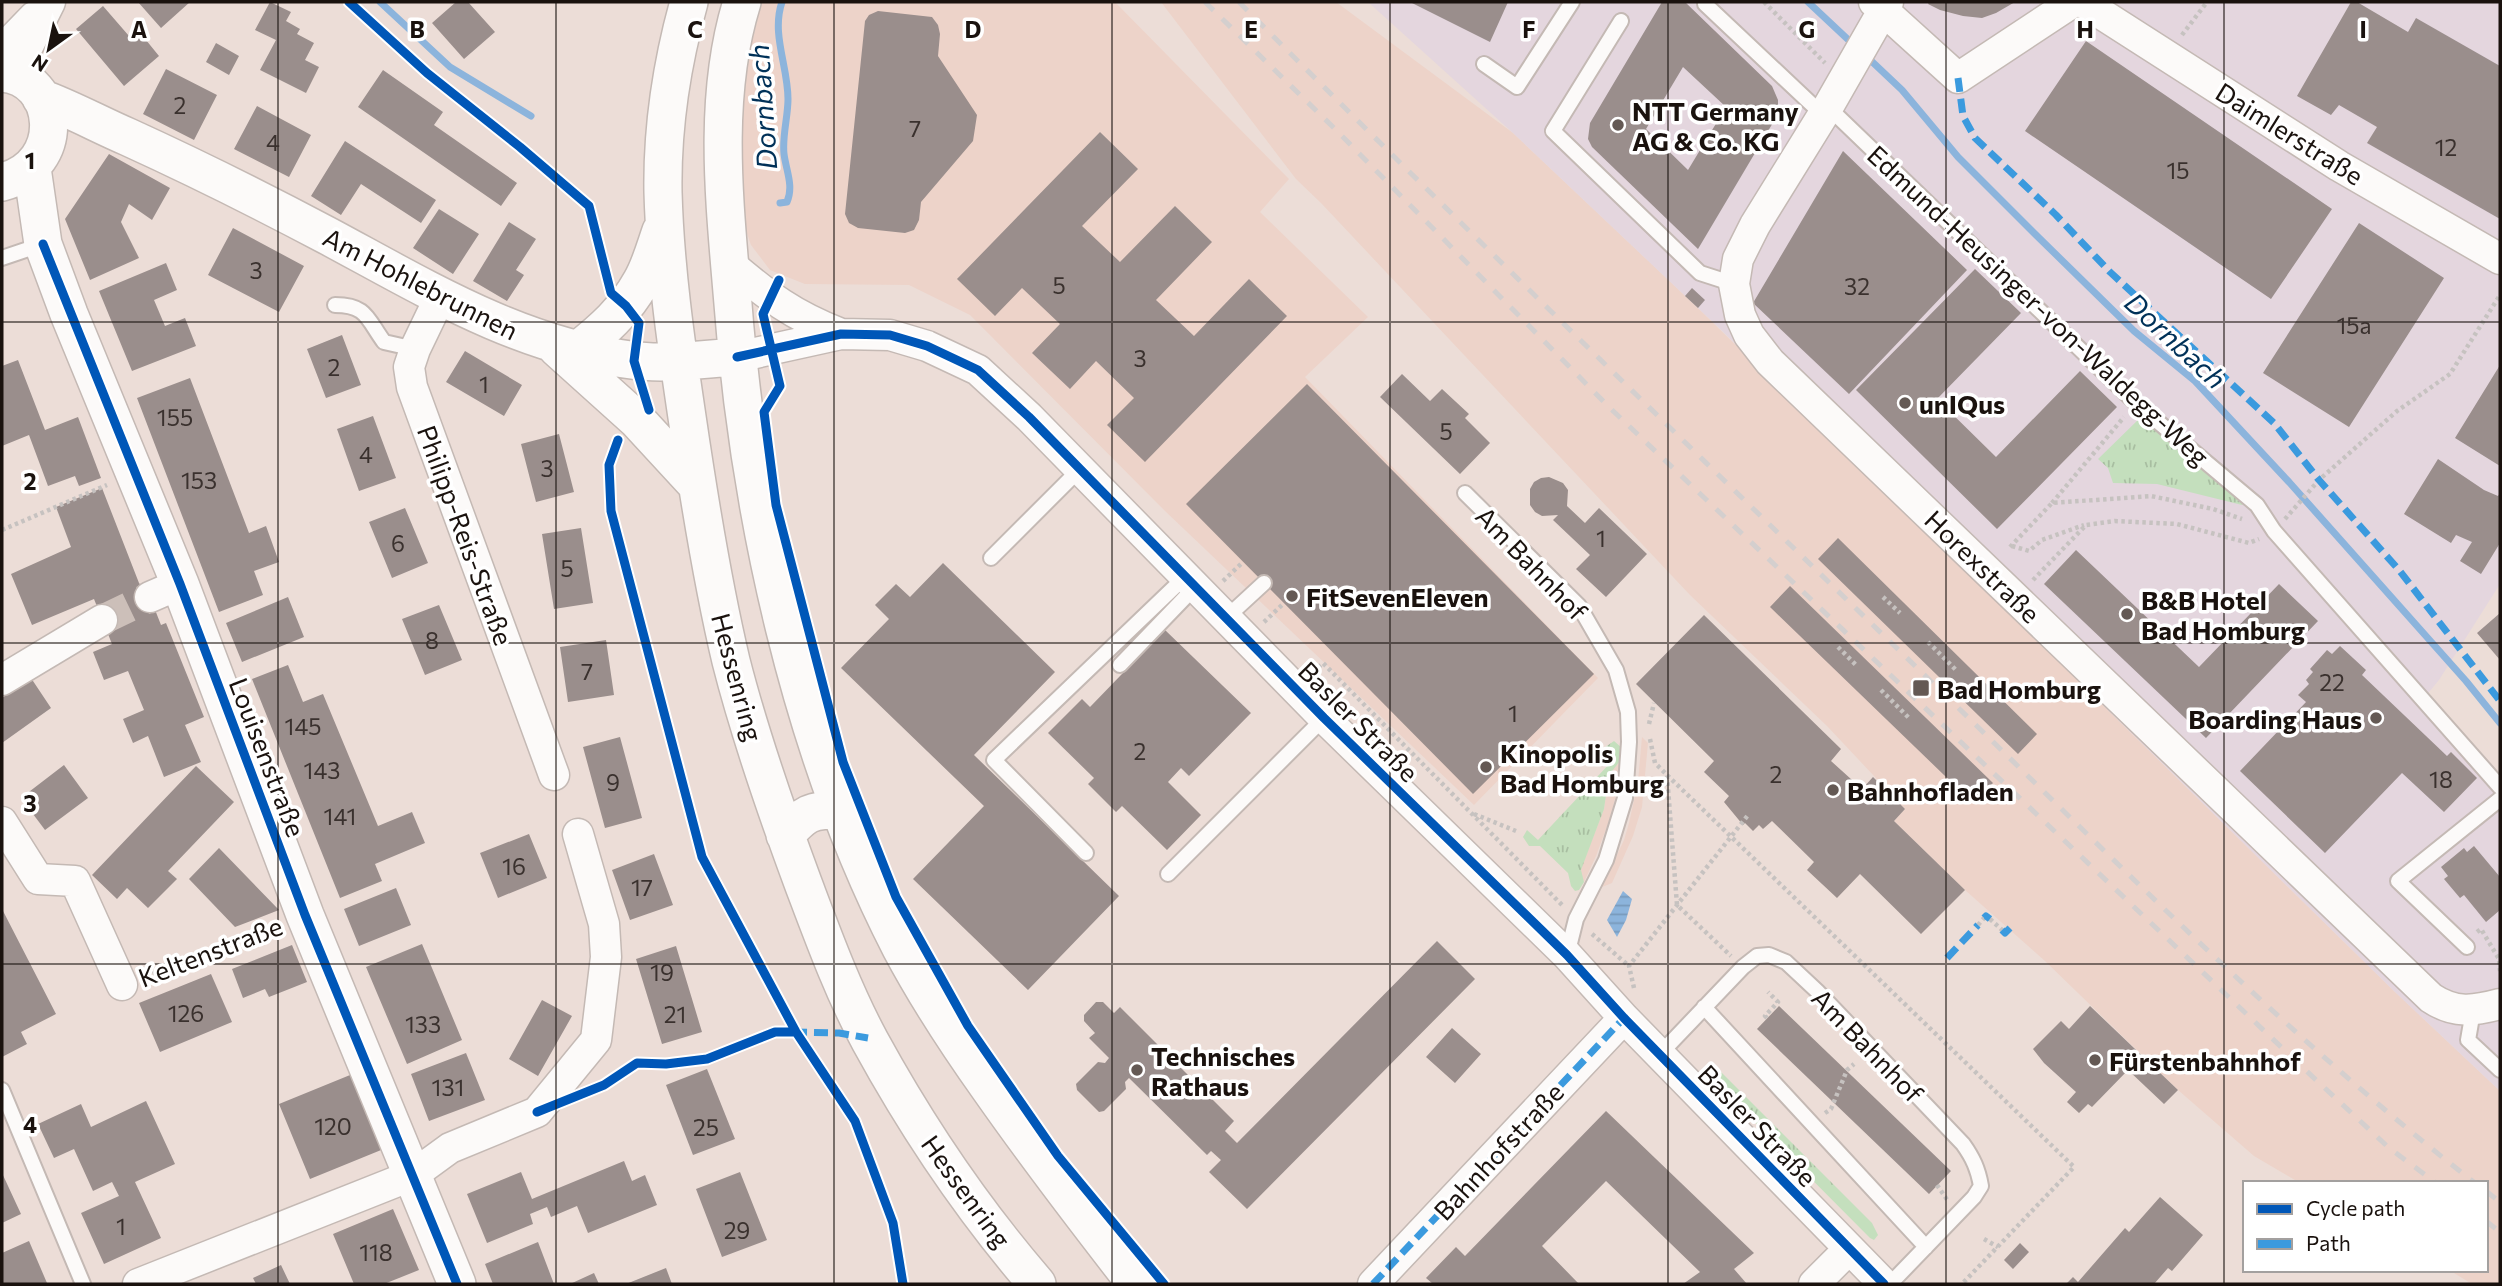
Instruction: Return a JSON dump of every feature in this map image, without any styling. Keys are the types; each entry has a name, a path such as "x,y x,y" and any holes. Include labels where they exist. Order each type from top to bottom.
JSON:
{"street":[{"path":"2,50 50,2"},
{"path":"17,175 46,147 49,134 48,115 22,84 26,50 50,2"},
{"name":"Hessenring","path":"689,2 673,76 663,191 678,360 696,484 731,660 749,727 785,835 868,1038 943,1161 1037,1284"},
{"path":"742,2 729,57 725,105 724,158 729,263 737,357 760,509 776,594 798,677 840,810 901,948 933,1004 1029,1144 1136,1284"},
{"path":"1882,4 1958,78 2073,2"},
{"name":"Daimlerstraße","path":"2083,2 2339,166 2500,259"},
{"name":"Horexstraße","path":"1882,4 1843,81 1755,225 1738,259 1734,285 1740,315 1749,335 1770,362 2431,998 2453,1010 2486,1007"},
{"name":"Am Hohlebrunnen","path":"22,84 233,186 440,297 528,337 634,361 737,357"},
{"name":"Am Hohlebrunnen","path":"49,134 125,136"},
{"name":"Louisenstraße","path":"17,175 134,473 165,591 305,915 457,1284"},
{"name":"Louisenstraße","path":"2,202 43,244"},
{"path":"666,221 643,280 626,306 610,324 565,347 696,484"},
{"path":"729,263 769,298 807,320 841,334"},
{"name":"Philipp-Reis-Straße","path":"440,297 409,367 412,387 554,775"},
{"name":"Basler Straße","path":"737,357 841,334 890,335 928,346 966,363 1001,390 1080,469 1201,581 1226,618 1324,718 1567,955 1629,1005 1849,1249 1884,1284"},
{"path":"2,680 102,620"},
{"path":"785,835 803,817 817,810 840,810"},
{"name":"Keltenstraße","path":"2,822 38,879 75,881 122,985"},
{"path":"138,1284 413,1175 450,1148 537,1112 596,1040 606,957 604,924 578,834"},
{"name":"Bahnhofstraße","path":"1373,1284 1629,1005"},
{"path":"1814,1284 1849,1249"}],"lane":[{"path":"1484,64 1517,87 1572,2"},
{"name":"Edmund-Heusinger-von-Waldegg-Weg","path":"1705,4 1825,111 2138,405 2280,525 2500,787"},
{"path":"1620,22 1553,131 1700,274 1734,285"},
{"path":"4,255 43,244"},
{"path":"335,305 349,305 363,312 384,342 415,349"},
{"path":"991,558 1080,469"},
{"name":"Am Bahnhof","path":"1465,493 1579,606 1612,661 1628,712 1625,797 1605,860 1576,919 1567,955"},
{"path":"1121,665 1201,581"},
{"path":"1086,853 994,760 1201,581"},
{"path":"1226,618 1264,583"},
{"path":"1168,874 1324,718"},
{"path":"2467,947 2398,881 2500,799"},
{"name":"Am Bahnhof","path":"1667,1047 1757,956 1769,955 1786,962 1963,1144 1973,1158 1981,1186 1974,1197 1926,1247"},
{"path":"1704,1007 1926,1247 1890,1284"},
{"path":"2486,1007 2468,1040 2500,1070"},
{"path":"2,1090 83,1284"}],"path":[{"path":"1764,2 1843,81"},
{"path":"2166,55 2207,2"},
{"path":"2119,422 2052,503 2010,547 2029,551 2042,540 2086,525 2115,521 2177,524 2249,543 2280,525 2319,480 2397,411 2450,374 2500,295"},
{"path":"2,530 134,473"},
{"path":"2052,503 2151,496 2213,509 2243,519"},
{"path":"2016,598 2086,525"},
{"path":"1201,581 1243,562"},
{"path":"1883,597 1899,613"},
{"path":"1263,623 1284,603"},
{"path":"1928,642 1957,671"},
{"path":"1838,647 1856,665"},
{"path":"1313,673 1323,663 1576,919 1629,966"},
{"path":"1881,690 1910,719"},
{"path":"1648,727 1654,763 2074,1167 1962,1284"},
{"path":"1398,758 1407,749"},
{"path":"1667,775 1676,905 1735,959"},
{"path":"1470,813 1516,831"},
{"path":"1629,1005 1629,966 1748,815"},
{"path":"1978,925 1987,918 2002,930"},
{"path":"1768,992 1778,1002 1765,1016 1768,1018"},
{"path":"1824,1114 1831,1109 1847,1070 1854,1064"},
{"path":"1984,1239 1998,1247"}],"shaded area":[{"path":"762,2 1115,2 1289,179 1260,212 1368,317 1305,377 1598,678 1474,805 1165,511 970,315 909,285 805,284 770,270 751,245 735,198 745,69"},
{"path":"1161,2 1336,2 1513,133 1698,308 2395,992 2500,1091 2500,1284 2472,1284 2452,1272 2488,1272 2488,1181 2297,1181 2254,1156 2178,1090 2045,961 1965,890 1894,821 1905,809 1827,726 1690,595 1296,179"},
{"path":"1368,2 2500,2 2500,584 2439,680 2420,703 2500,799 2500,1091 2395,992 1719,328 1513,133"},
{"path":"1642,737 1648,743 1642,807 1633,836 1612,883 1602,887 1629,823 1638,782"},
{"path":"1620,761 1616,795 1609,821 1584,882 1580,871 1604,809 1609,774"}],"green space":[{"path":"2141,417 2189,460 2245,501 2242,505 2157,484 2113,483 2108,468 2098,459"},
{"path":"1614,741 1622,748 1620,761 1609,775 1604,809 1581,870 1584,882 1579,890 1575,891 1568,873 1540,846 1529,846 1523,837 1527,830 1538,840 1612,761 1601,750"},
{"path":"1709,1066 1719,1070 1872,1223 1878,1235 1874,1240 1712,1079 1707,1068"}],"water":[{"path":"1623,891 1632,899 1626,920 1617,937 1607,920"}],"building":[{"path":"138,2 190,2 161,28"},
{"path":"270,2 291,12 286,21 300,29 297,34 314,43 305,60 319,67 306,93 260,70 276,40 255,30"},
{"path":"456,2 468,2 495,32 464,59 432,23"},
{"path":"1410,2 1508,2 1490,42"},
{"name":"NTT Germany AG & Co. KG","path":"1662,2 1685,2 1772,86 1778,100 1774,121 1698,249 1592,147 1588,139 1590,123","holes":["1683,67 1726,107 1688,170 1646,129"]},
{"path":"2015,2 1982,18 1940,10 1928,4"},
{"path":"2351,2 2357,2 2408,32 2416,18 2500,66 2500,219 2367,143 2377,127 2339,105 2331,115 2297,96"},
{"path":"103,6 129,36 137,29 159,56 124,86 76,29"},
{"path":"878,11 932,17 940,34 938,56 977,115 973,141 921,202 919,220 914,230 905,233 858,228 849,223 845,214 865,21 869,15"},
{"path":"2086,41 2332,209 2271,299 2025,131"},
{"path":"216,43 239,56 229,75 206,62"},
{"path":"166,69 217,95 194,140 143,114"},
{"path":"383,70 443,112 434,125 517,183 501,206 358,107"},
{"path":"257,106 311,135 289,177 234,149"},
{"path":"1100,132 1138,169 1082,226 1120,262 1175,206 1212,242 1156,300 1194,336 1249,279 1287,316 1145,462 1107,425 1134,398 1096,361 1070,389 1032,353 1060,324 1022,288 995,316 957,279"},
{"path":"345,141 436,200 421,223 361,184 341,215 311,196"},
{"path":"1843,151 1967,270 1849,394 1753,303"},
{"path":"109,154 170,188 152,220 129,204 121,222 139,258 90,280 65,219"},
{"path":"439,209 479,234 453,274 413,248"},
{"path":"509,222 536,239 516,270 524,275 507,301 473,281"},
{"path":"2359,223 2444,278 2349,427 2263,373"},
{"path":"233,228 304,266 279,312 208,275"},
{"path":"166,263 177,290 154,300 165,326 185,318 196,346 132,371 99,291"},
{"name":"unIQus","path":"1975,269 2021,313 1937,399 1996,457 2080,371 2117,407 1997,529 1856,390"},
{"path":"1692,288 1705,300 1698,308 1685,296"},
{"path":"342,335 361,385 326,398 307,349"},
{"path":"465,351 522,385 504,416 446,382"},
{"path":"18,360 45,430 78,417 101,478 79,486 75,476 48,486 29,435 2,446 2,366"},
{"path":"2500,365 2500,466 2455,438"},
{"path":"1402,374 1430,401 1442,389 1469,414 1465,418 1490,443 1460,474 1380,397"},
{"path":"190,378 249,533 266,526 279,562 254,571 263,595 219,612 137,398"},
{"path":"1307,384 1594,674 1473,794 1186,504"},
{"path":"373,416 396,478 359,491 337,429"},
{"path":"559,434 574,492 536,502 521,444"},
{"path":"2438,459 2484,490 2498,496 2500,493 2500,543 2481,574 2460,561 2472,542 2456,535 2451,543 2404,514"},
{"path":"1549,477 1563,483 1568,490 1567,506 1585,523 1599,508 1647,554 1606,597 1576,569 1590,555 1553,520 1558,515 1542,516 1530,505 1530,489 1534,482"},
{"path":"102,488 139,583 150,597 161,625 166,623 204,717 185,725 201,762 164,777 148,736 133,743 123,719 144,710 128,671 104,680 93,652 112,644 94,599 32,625 11,574 71,547 56,507"},
{"path":"405,508 428,563 392,578 369,522"},
{"path":"581,528 593,603 554,609 542,534"},
{"path":"1838,538 2037,734 2018,754 1818,559"},
{"path":"2076,550 2199,667 2279,584 2318,621 2206,738 2044,584"},
{"path":"943,563 1055,672 974,755 1119,896 1028,990 913,879 984,806 841,668 889,619 875,605 896,584 910,597"},
{"path":"1790,586 1993,783 1973,803 1770,607"},
{"path":"288,597 304,637 242,662 226,623"},
{"path":"439,605 462,660 425,675 402,619"},
{"path":"2500,613 2500,660 2477,633"},
{"path":"1704,615 1841,749 1831,761 1862,789 1873,777 1905,809 1894,821 1965,890 1921,934 1860,874 1837,898 1807,870 1814,862 1772,821 1763,829 1759,825 1753,831 1745,823 1743,825 1724,802 1729,796 1704,772 1714,761 1636,684"},
{"path":"1154,627 1161,634 1165,630 1251,713 1189,776 1181,768 1168,782 1201,815 1167,850 1122,806 1116,812 1088,784 1094,778 1048,733 1082,699 1090,707 1152,643 1145,636"},
{"path":"606,640 614,695 568,702 560,647"},
{"path":"2340,646 2366,670 2362,675 2447,756 2451,752 2477,778 2444,812 2402,773 2325,853 2240,771 2306,702 2298,695 2309,684 2306,680 2313,672 2310,669 2327,650 2332,654"},
{"path":"288,665 303,702 323,694 378,826 412,812 425,843 375,864 382,881 340,898 252,679"},
{"path":"31,678 51,708 2,743 2,698"},
{"path":"620,737 642,818 605,828 583,747"},
{"path":"64,765 88,798 45,830 21,798"},
{"path":"196,766 234,802 168,871 177,879 148,908 127,888 117,899 92,875"},
{"path":"529,834 547,878 498,898 480,853"},
{"path":"2474,846 2500,877 2500,910 2486,922 2464,895 2460,898 2444,879 2448,876 2441,867 2464,848 2467,852"},
{"path":"219,848 279,910 235,927 189,879"},
{"path":"654,854 673,905 630,920 612,870"},
{"path":"396,888 411,925 359,946 344,909"},
{"path":"2,909 56,1014 21,1032 27,1044 2,1057"},
{"name":"Technisches Rathaus","path":"1437,941 1475,979 1247,1209 1209,1172 1221,1160 1211,1151 1207,1155 1129,1078 1125,1082 1126,1089 1104,1111 1099,1112 1077,1090 1076,1084 1098,1062 1105,1063 1109,1058 1089,1038 1095,1033 1084,1021 1084,1015 1096,1002 1103,1002 1114,1013 1120,1007 1234,1121 1225,1131 1237,1143"},
{"path":"422,944 462,1040 407,1064 366,967"},
{"path":"292,945 307,982 269,997 265,989 243,998 232,969"},
{"path":"676,946 702,1032 662,1044 636,959"},
{"path":"211,974 232,1022 160,1052 139,1003"},
{"path":"542,1000 572,1016 538,1076 509,1059"},
{"path":"1779,1006 1951,1171 1929,1194 1757,1029"},
{"name":"Fürstenbahnhof","path":"2090,1006 2178,1090 2164,1104 2128,1070 2092,1107 2088,1104 2079,1113 2067,1102 2076,1092 2044,1063 2033,1049 2061,1021 2069,1029"},
{"path":"1452,1028 1481,1054 1455,1083 1426,1057"},
{"path":"466,1053 485,1100 429,1121 411,1074"},
{"path":"707,1069 735,1139 693,1155 666,1085"},
{"path":"355,1073 386,1148 310,1179 279,1104"},
{"path":"146,1101 175,1164 135,1182 161,1238 104,1264 81,1213 119,1196 112,1182 93,1191 74,1149 54,1158 38,1124 81,1104 91,1127"},
{"path":"1606,1111 1754,1253 1734,1269 1747,1284 1683,1284 1700,1272 1606,1181 1542,1246 1579,1284 1433,1284 1426,1278 1456,1247 1465,1256"},
{"path":"624,1161 632,1181 645,1175 657,1205 588,1233 577,1206 551,1217 547,1207 530,1214 533,1224 487,1243 467,1194 521,1172 532,1199"},
{"path":"740,1172 767,1240 722,1257 696,1189"},
{"path":"2,1173 21,1214 2,1223"},
{"path":"2160,1197 2203,1235 2172,1271 2168,1268 2154,1284 2066,1284 2073,1277 2078,1282 2125,1228 2129,1232"},
{"path":"393,1209 419,1270 384,1284 354,1284 333,1234"},
{"path":"29,1241 47,1283 2,1284 2,1253"},
{"path":"538,1242 554,1284 493,1284 485,1264"},
{"path":"2020,1243 2029,1252 2013,1269 2004,1260"},
{"path":"281,1265 290,1284 256,1284 253,1278"},
{"path":"666,1268 672,1284 626,1284"},
{"path":"594,1273 599,1284 570,1284"}],"waterway":[{"name":"Dornbach","path":"380,2 450,67 531,116"},
{"name":"Dornbach","path":"780,203 787,202 790,190 784,147 787,87 778,26 782,2"},
{"name":"Dornbach","path":"1808,2 1856,47"},
{"name":"Dornbach","path":"1865,55 1902,90 1958,157 2034,233 2134,331 2195,381 2289,482 2500,723"}],"tunnel":[{"path":"102,620 150,597"}],"railway":[{"path":"1205,2 1335,129 1610,408 2299,1064 2388,1147 2433,1181"},
{"path":"1239,2 1590,350 2138,884 2336,1068 2473,1181"},
{"path":"2488,1193 2500,1202"},
{"path":"2488,1223 2500,1232"}],"marked path":[{"path":"1958,78 1963,116 1975,138 2056,215 2110,272 2274,423 2319,480 2399,570 2500,701"},
{"path":"1984,918 1986,916 1990,919"},
{"path":"1947,958 1978,925"},
{"path":"2002,930 2005,933 2010,928"},
{"path":"1373,1284 1624,1018"},
{"path":"793,1032 839,1033 868,1038"}],"cycle path":[{"path":"349,2 427,73 589,206 611,293 639,323 634,361 649,410"},
{"path":"43,244 180,584 305,915 457,1284"},
{"path":"779,280 763,314 780,386 764,412 776,505 843,762 896,897 968,1026 1058,1156 1164,1284"},
{"path":"737,357 841,334 890,335 927,346 978,370 1029,417 1324,718 1567,955 1624,1018 1884,1284"},
{"path":"618,440 609,465 611,511 702,857 796,1032 855,1121 893,1223 903,1284"},
{"path":"537,1112 604,1085 637,1063 666,1064 707,1059 775,1032 796,1032"}],"place":[{"name":"NTT Germany AG & Co. KG","path":"1618,125"},
{"name":"unIQus","path":"1905,403"},
{"name":"FitSevenEleven","path":"1292,596"},
{"name":"B&B Hotel Bad Homburg","path":"2127,614"},
{"name":"Bad Homburg","path":"1921,688"},
{"name":"Boarding Haus","path":"2376,718"},
{"name":"Kinopolis Bad Homburg","path":"1486,767"},
{"name":"Bahnhofladen","path":"1833,790"},
{"name":"Fürstenbahnhof","path":"2095,1060"},
{"name":"Technisches Rathaus","path":"1137,1070"}]}
